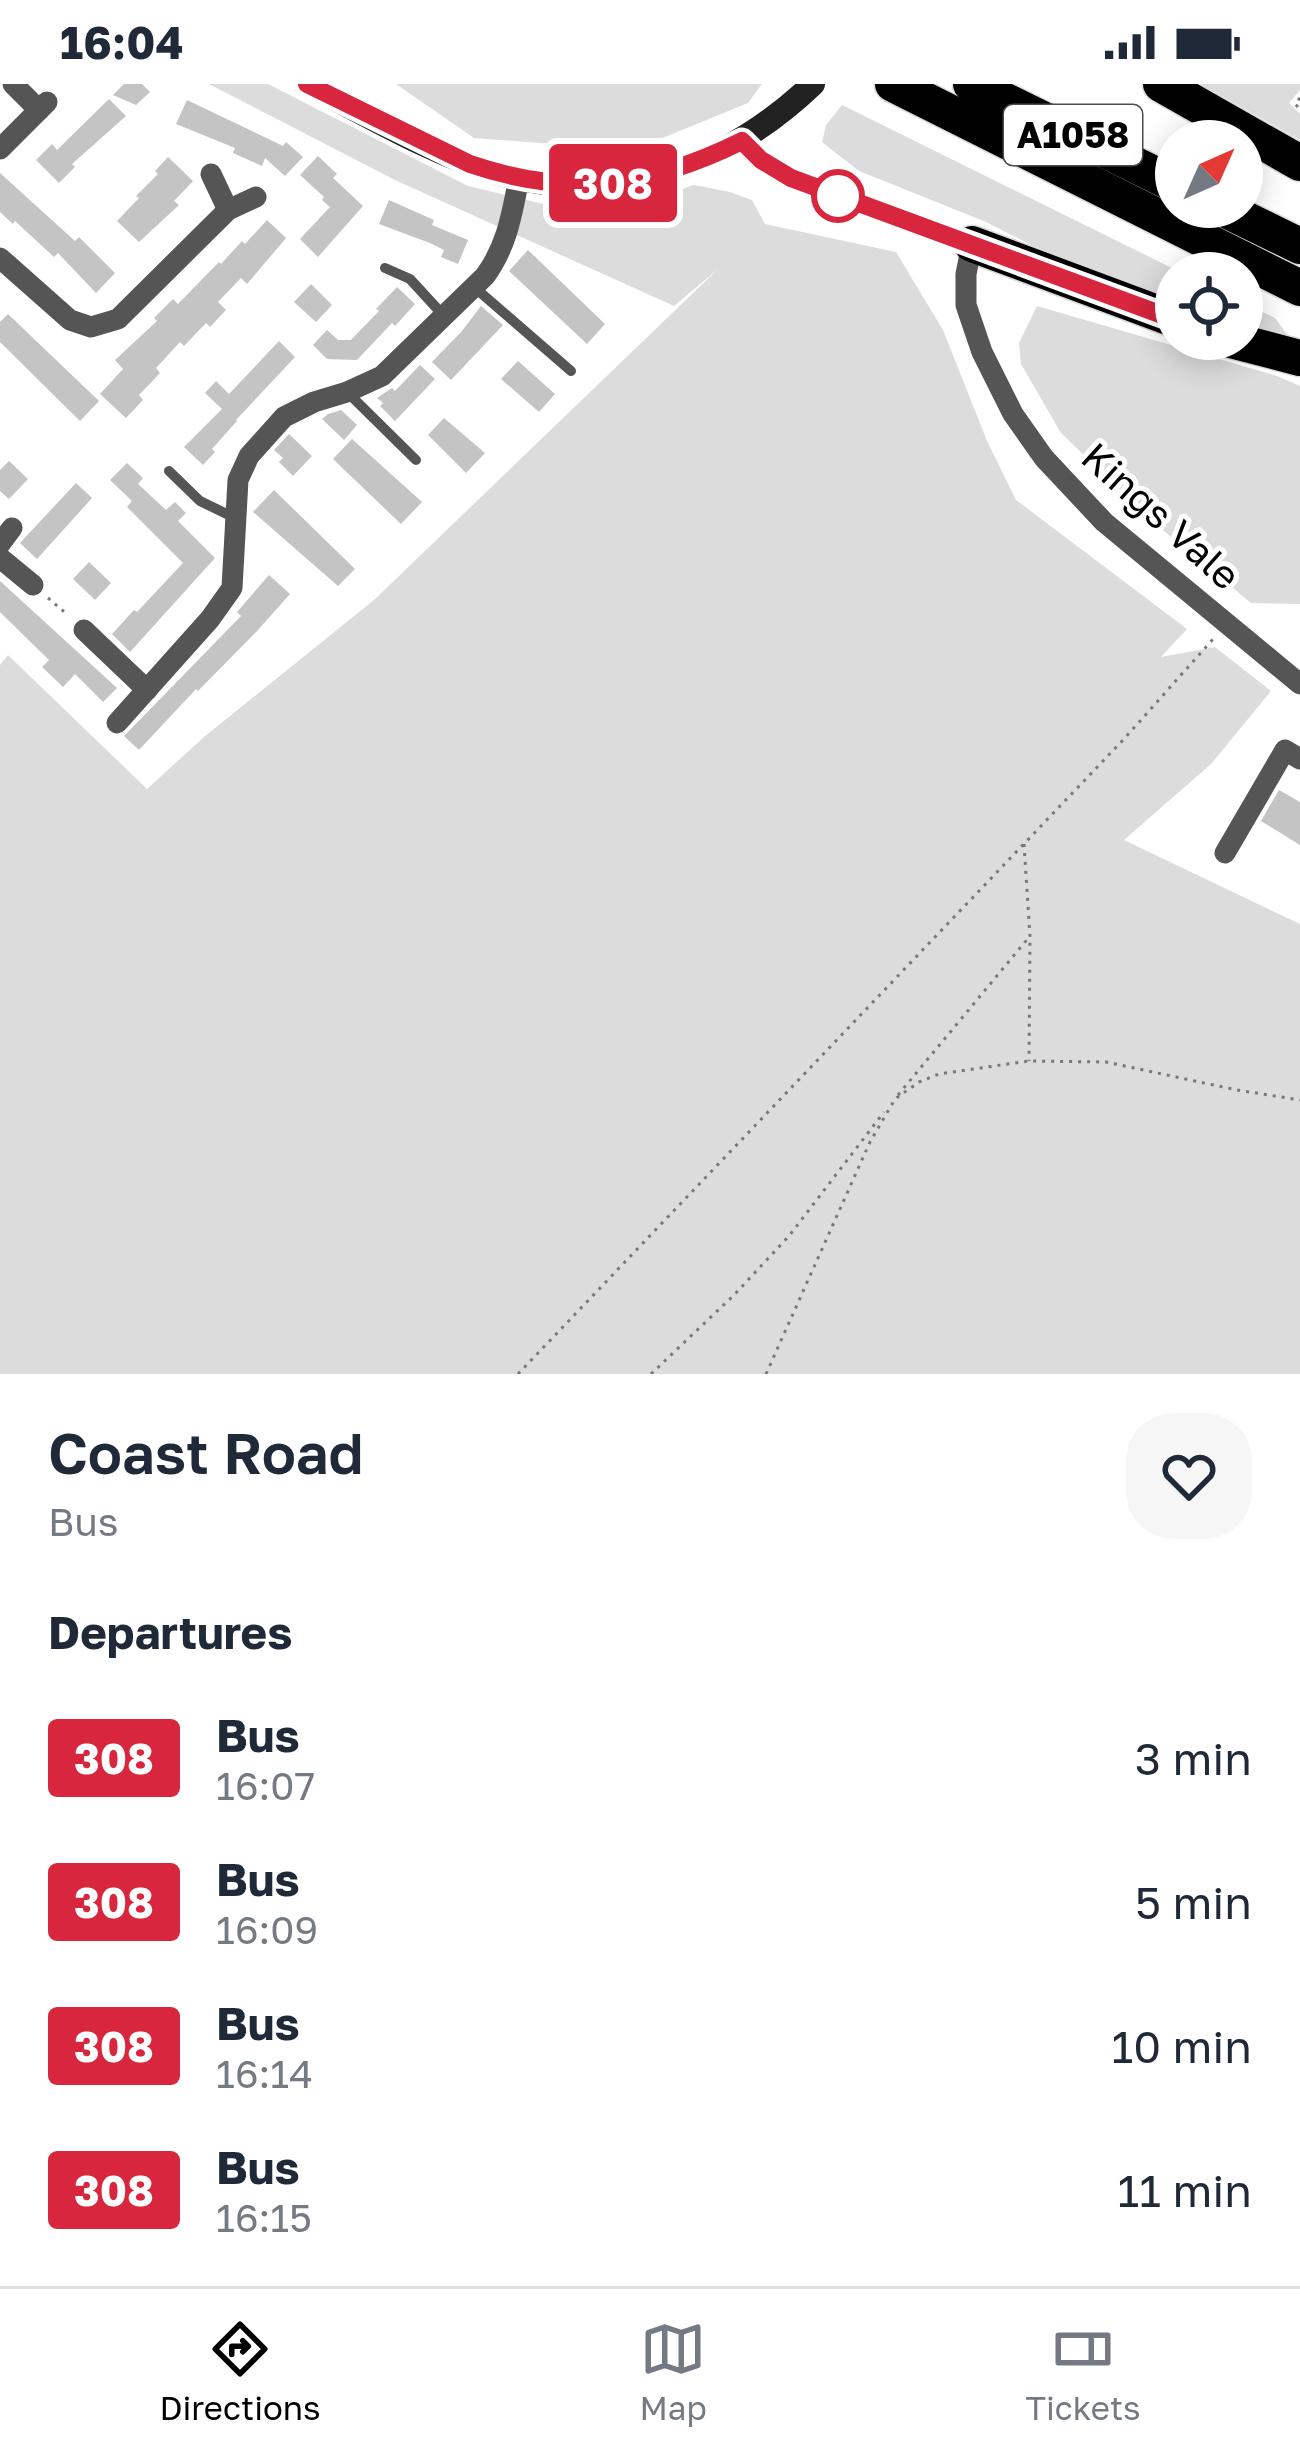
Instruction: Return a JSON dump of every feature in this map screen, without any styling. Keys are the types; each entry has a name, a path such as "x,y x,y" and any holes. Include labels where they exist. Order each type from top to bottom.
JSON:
{"highway":[{"name":"A1058","path":"893,84 1300,288"},
{"name":"A1058","path":"970,84 1155,175"},
{"path":"1161,84 1300,163"},
{"path":"1263,228 1300,246"},
{"path":"972,244 1155,312"},
{"path":"1263,348 1300,358"}],"street":[{"path":"0,149 43,106 13,84"},
{"path":"307,84 470,164 519,178 576,185 628,182 691,165 742,141 813,84"},
{"path":"742,141 761,160 791,178 972,244"},
{"path":"211,175 228,210"},
{"path":"117,723 210,620 232,588 238,480 249,456 284,418 382,376 474,287 502,248 519,178"},
{"path":"0,258 70,320 92,327 118,319 228,210 256,197"},
{"name":"Kings Vale","path":"972,244 966,305 982,352 1013,414 1044,458 1080,499 1142,555 1300,684"},
{"path":"0,558 33,585"},
{"path":"84,630 147,690"},
{"path":"1225,854 1286,751 1300,759"}],"lane":[{"path":"385,268 410,279 443,315"},
{"path":"474,287 571,371"},
{"path":"347,392 416,460"},
{"path":"169,471 200,501 235,518"}],"path":[{"path":"1300,98 1294,104 1300,109"},
{"path":"33,585 84,630"},
{"path":"518,1374 1124,739 1227,624"},
{"path":"1024,842 1030,936 1029,1061"},
{"path":"651,1374 789,1237 1030,936"},
{"path":"766,1374 861,1162 895,1099 919,1082 939,1074 1029,1061 1106,1062 1300,1100"}],"shaded area":[{"path":"209,84 268,84 468,186 552,206 624,209 694,185 752,200 765,224 896,252 943,330 1016,500 1187,629 1161,657 1215,647 1271,691 1211,764 1124,840 1300,924 1300,1374 0,1374 0,665 8,655 147,789 374,600 718,269 674,306 395,180"},
{"path":"396,84 762,84 748,103 633,150 474,138"},
{"path":"1200,84 1300,84 1289,103 1300,114 1300,140"},
{"path":"842,105 1155,260 1155,292 1049,254 986,222 859,171 822,142 826,125"},
{"path":"1037,306 1155,340 1155,360 1222,360 1300,386 1300,604 1251,603 1153,522 1061,433 1021,364 1019,343"},
{"path":"1263,312 1275,318 1289,337 1263,329"}],"building":[{"path":"124,84 142,84 150,92 136,105 113,95"},
{"path":"109,99 126,116 72,164 75,167 59,183 36,160 52,144 57,150"},
{"path":"187,100 283,146 286,142 303,157 285,176 265,158 262,166 233,153 235,148 176,124"},
{"path":"318,156 363,206 318,257 300,239 330,207 300,175"},
{"path":"168,157 193,181 174,201 179,205 139,242 117,221"},
{"path":"0,173 115,273 96,293 58,253 54,257 0,212"},
{"path":"389,200 468,240 458,264 441,257 444,250 379,224"},
{"path":"267,220 286,238 247,284 241,278 218,302 226,310 210,327 206,323 184,346 180,342 156,368 160,373 126,418 100,394 123,369 115,360 173,299 178,304"},
{"path":"528,250 605,324 587,344 509,271"},
{"path":"311,284 332,305 316,322 294,302"},
{"path":"397,287 415,304 357,360 327,359 313,345 327,330 338,340 351,340"},
{"path":"481,306 503,325 451,380 432,362"},
{"path":"8,314 99,401 80,421 0,342 0,322"},
{"path":"279,341 295,357 236,420 203,465 184,447 222,409 205,393 216,381 229,394"},
{"path":"518,361 555,394 539,412 501,379"},
{"path":"420,365 435,379 395,421 377,398 392,388 395,391"},
{"path":"341,410 357,425 344,440 322,419"},
{"path":"444,418 485,453 466,473 428,435"},
{"path":"289,434 312,456 293,476 274,450"},
{"path":"352,439 422,502 401,524 333,459"},
{"path":"9,461 28,479 9,499 0,491 0,470"},
{"path":"127,463 143,478 138,484 166,510 175,502 186,513 178,521 215,558 130,652 112,634 183,563 127,507 132,501 110,480"},
{"path":"76,483 92,498 37,559 20,543"},
{"path":"274,490 355,569 338,586 253,512"},
{"path":"89,562 111,583 95,600 73,579"},
{"path":"269,575 290,594 139,750 124,736 241,616 237,612"},
{"path":"0,581 117,688 103,702 75,674 63,687 42,667 49,660 0,612"},
{"path":"1279,790 1300,802 1300,845 1261,821"}],"bus line":[{"name":"308","path":"307,84 470,164 546,183 628,182 691,165 742,141 761,160 791,178 1155,313"}]}
